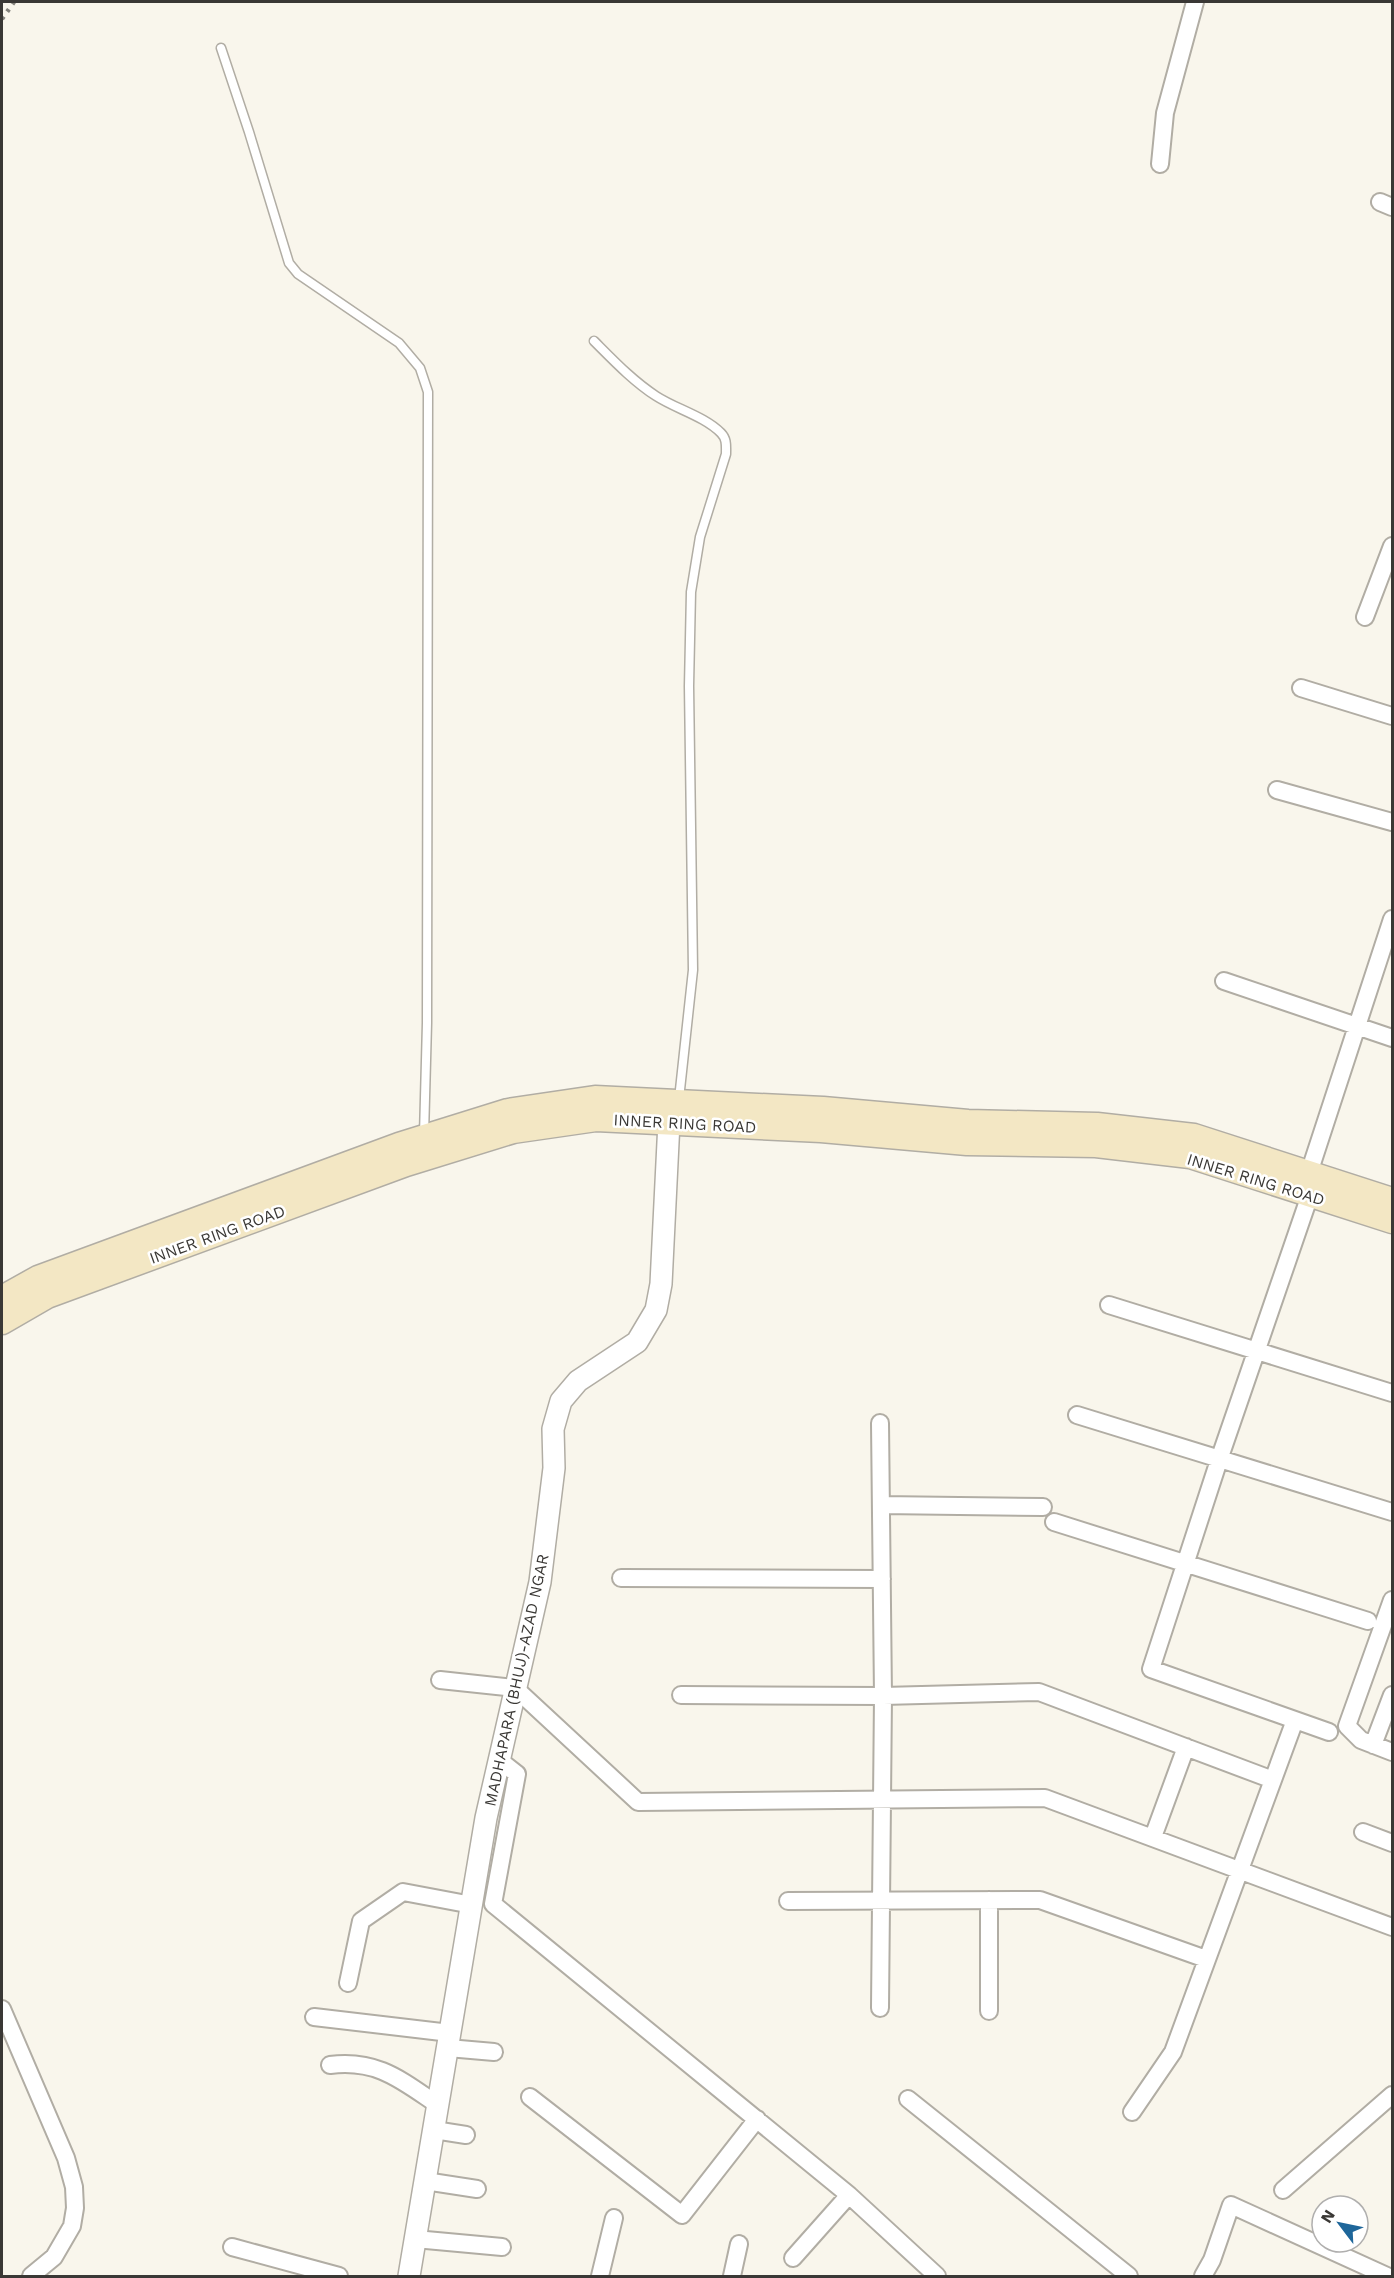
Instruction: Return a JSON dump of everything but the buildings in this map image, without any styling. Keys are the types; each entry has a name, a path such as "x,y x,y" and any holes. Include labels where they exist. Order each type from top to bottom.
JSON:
{"main road":[{"name":"INNER RING ROAD","path":"2,1298 38,1278 424,1137 508,1111 595,1098 674,1112"},
{"name":"INNER RING ROAD","path":"2,1322 47,1296 406,1164 513,1131 596,1119 674,1112 823,1109 968,1122 1108,1126 1194,1136 1392,1221"},
{"name":"INNER RING ROAD","path":"1309,1184 1392,1200"}],"street":[{"path":"1160,164 1165,112 1195,2"},
{"path":"1365,617 1392,546"},
{"path":"1301,688 1392,716"},
{"path":"1277,790 1392,822"},
{"path":"1329,1732 1151,1669 1256,1352 1357,1027 1391,926"},
{"path":"1224,981 1392,1038"},
{"name":"MADHAPARA (BHUJ)-AZAD NGAR","path":"409,2277 499,1760 540,1582 554,1468 553,1429 561,1401 578,1381 637,1342 656,1310 661,1284 674,1112"},
{"path":"1109,1305 1392,1393"},
{"path":"1077,1415 1220,1457 1392,1512"},
{"path":"880,1423 883,1695 880,2008"},
{"path":"881,1505 1043,1507"},
{"path":"1054,1522 1185,1561 1368,1621"},
{"path":"621,1578 882,1579"},
{"path":"1392,1600 1347,1726 1361,1740 1392,1752"},
{"path":"440,1680 515,1688 638,1802 736,1799 881,1801 1045,1798 1392,1927"},
{"path":"681,1695 1039,1692 1273,1780"},
{"path":"1373,1745 1392,1695"},
{"path":"1132,2112 1173,2052 1295,1720"},
{"path":"1153,1837 1186,1747"},
{"path":"499,1760 517,1774 493,1904 849,2195 929,2274"},
{"path":"1363,1832 1392,1843"},
{"path":"348,1983 361,1922 404,1892 472,1905"},
{"path":"989,1900 989,2011"},
{"path":"788,1901 1040,1900 1206,1959"},
{"path":"2,2009 66,2158 74,2187 75,2208 72,2226 54,2257 31,2277"},
{"path":"314,2018 449,2041 494,2052"},
{"path":"330,2065 363,2064 379,2069 438,2105"},
{"path":"1283,2190 1392,2095"},
{"path":"530,2097 682,2215 757,2119"},
{"path":"908,2099 1129,2277"},
{"path":"434,2130 466,2135"},
{"path":"425,2181 477,2189"},
{"path":"793,2258 849,2195"},
{"path":"1203,2277 1212,2260 1231,2205 1387,2277"},
{"path":"600,2277 614,2218"},
{"path":"415,2239 501,2247"},
{"path":"732,2277 739,2244"},
{"path":"232,2247 339,2277"}],"lane":[{"path":"221,48 289,264 298,274 399,342 420,368 428,392 428,1023 424,1137"},
{"path":"594,341 635,380 657,396 712,427 722,434 726,442 726,454 700,537 691,592 689,686 693,970 674,1112"}],"railway":[{"path":"2,19 14,2"}]}
